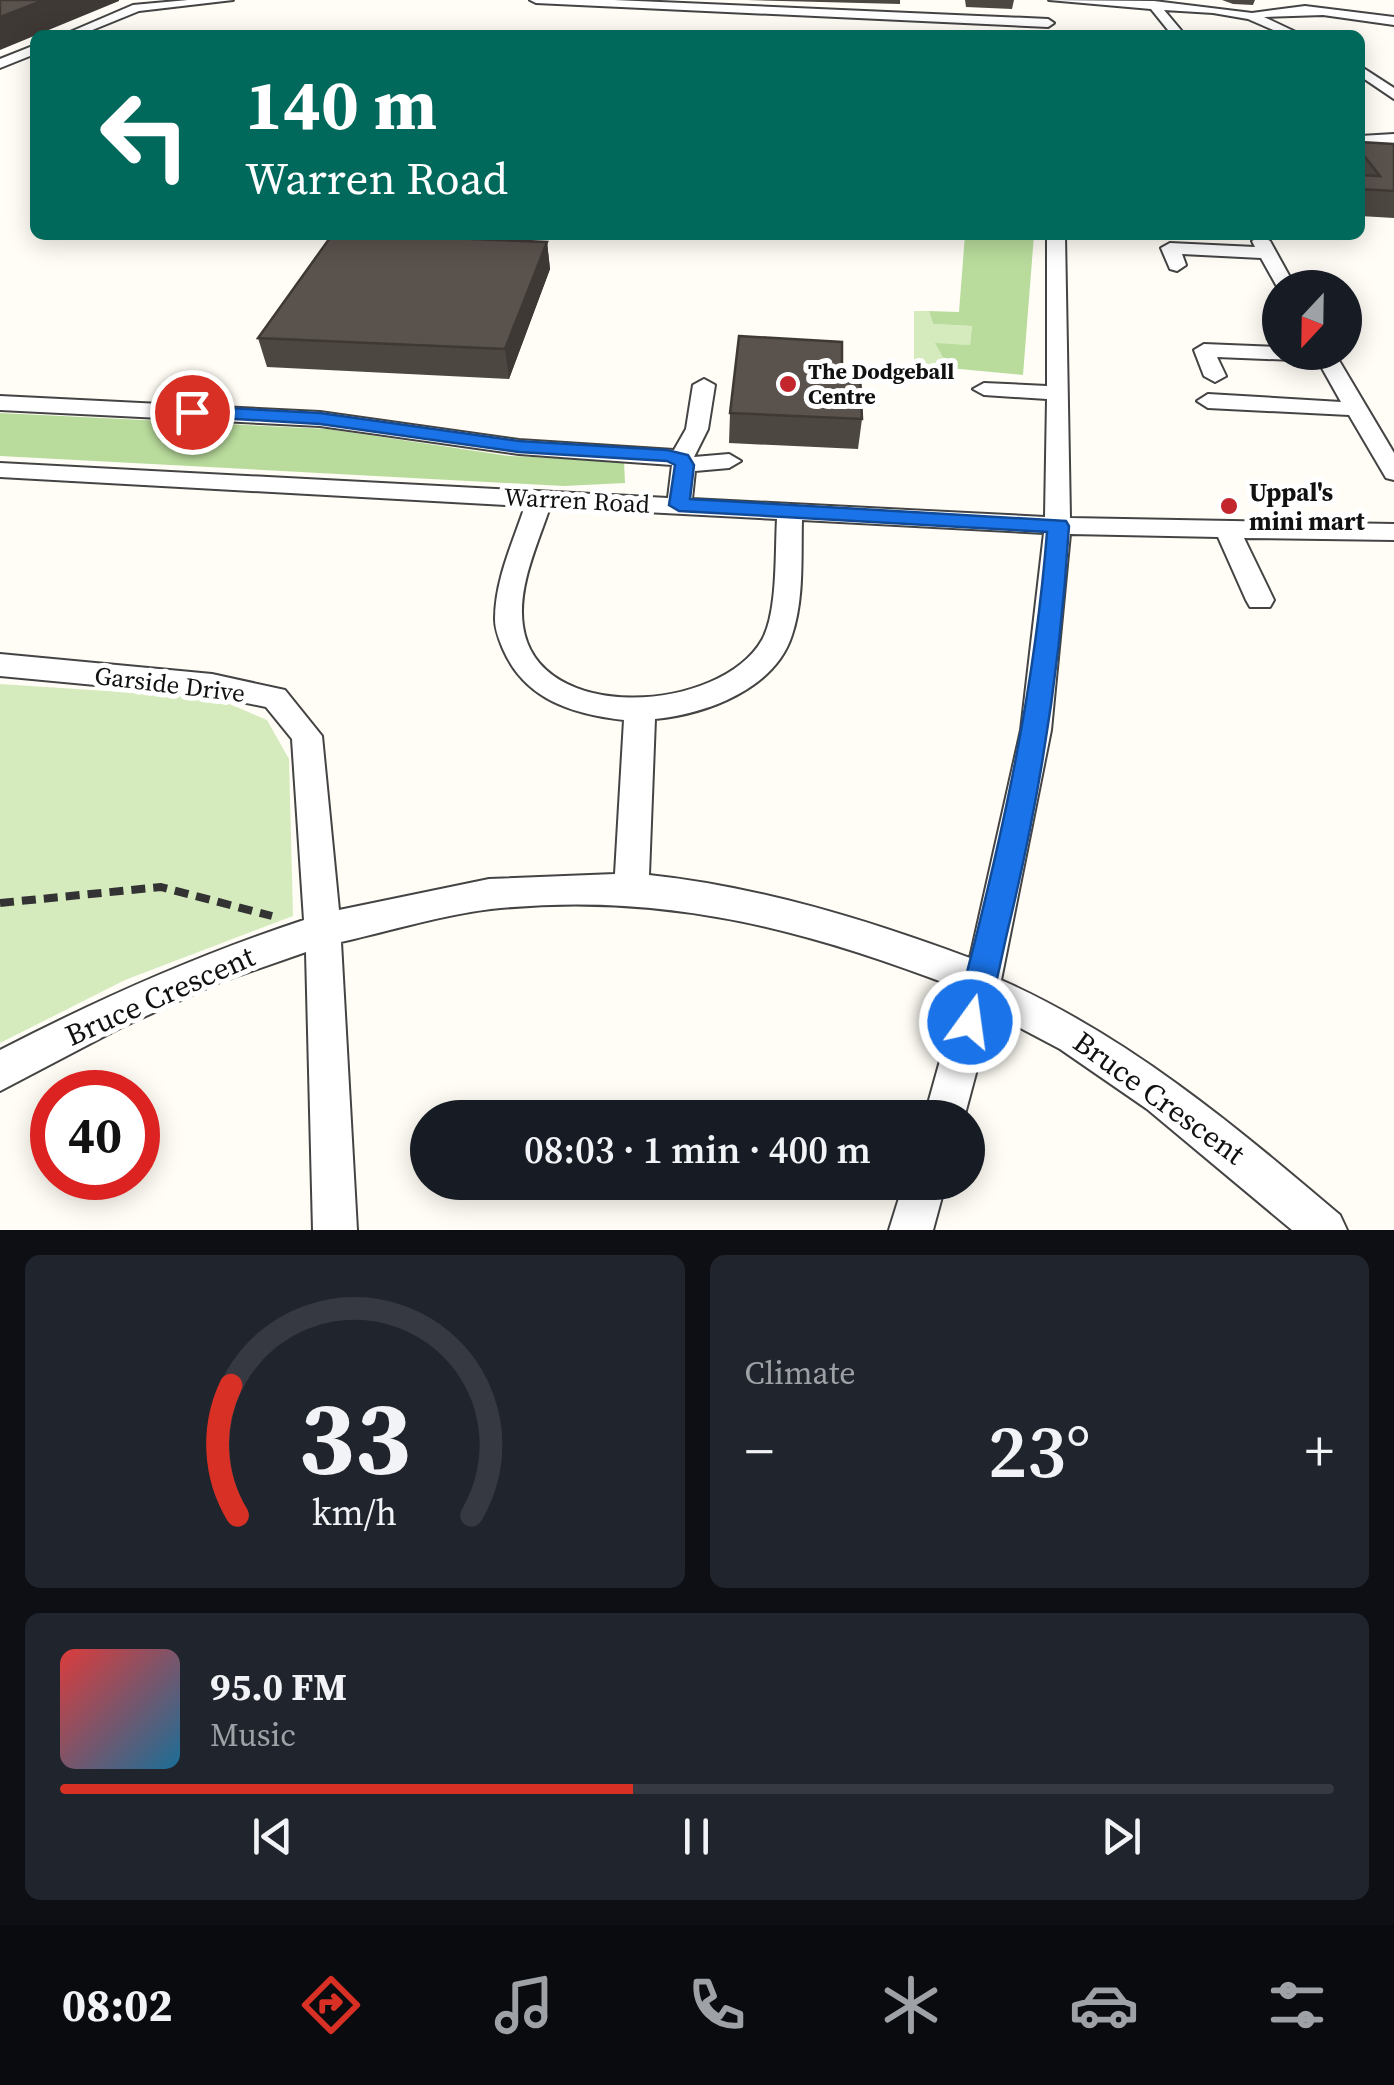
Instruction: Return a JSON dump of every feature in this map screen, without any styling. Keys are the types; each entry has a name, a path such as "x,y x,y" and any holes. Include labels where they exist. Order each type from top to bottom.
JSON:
{"street":[{"path":"122,0 137,8"},
{"path":"82,30 137,8 227,0"},
{"path":"540,0 753,16 914,17 1048,29 1046,0"},
{"path":"1054,0 1213,4 1284,30"},
{"path":"1154,5 1175,30"},
{"path":"1251,16 1269,11 1340,12 1394,21"},
{"path":"911,30 914,17"},
{"path":"0,64 30,52"},
{"path":"1366,75 1394,80"},
{"path":"1366,75 1394,95"},
{"path":"1365,141 1394,140"},
{"path":"949,1100 1005,884 1035,729 1053,602 1058,526 1056,240"},
{"path":"1261,240 1277,270"},
{"path":"1177,265 1170,248 1268,254"},
{"path":"1215,376 1204,350 1262,352"},
{"path":"1333,370 1394,473"},
{"path":"679,505 683,462 697,429 704,385"},
{"path":"984,389 1056,393"},
{"path":"1208,401 1356,410"},
{"path":"0,403 320,418 464,441 683,462 729,461"},
{"name":"Warren Road","path":"0,470 1058,526 1394,532"},
{"path":"540,498 508,612 515,648 526,667 574,698 640,711 670,708 712,694 735,684 767,656 780,628 790,512"},
{"path":"1227,529 1260,600"},
{"name":"Garside Drive","path":"0,666 212,685 274,698 307,736 323,930"},
{"path":"631,889 640,711"},
{"name":"Bruce Crescent","path":"0,1072 108,1014 212,968 323,930 489,894 631,889 769,909 858,933 979,983 1110,1058 1239,1156 1324,1230"},
{"path":"323,930 335,1230"},
{"path":"911,1230 920,1200"}],"path":[{"path":"0,904 160,887 323,930"}],"green space":[{"path":"965,240 1034,240 1023,375 949,368 935,343 970,345 972,326 933,324 929,311 959,312"},
{"path":"914,311 929,311 933,324 972,326 970,345 936,344 949,368 914,365"},
{"path":"0,413 328,429 509,456 624,461 625,483 564,486 0,456"},
{"path":"0,684 215,698 267,720 289,759 293,916 125,980 0,1043"}],"building":[{"path":"0,0 44,0 0,17"},
{"path":"1365,142 1394,144 1394,191 1365,189 1365,175 1380,176 1365,157"},
{"path":"328,240 547,242 505,349 258,338"},
{"path":"739,336 842,342 842,373 860,374 862,419 730,413"}],"place":[{"name":"The Dodgeball Centre","path":"788,384"},
{"name":"Uppal's mini mart","path":"1229,506"}],"route":[{"path":"192,412 320,418 519,447 667,456 681,459 684,465 679,505 1058,526 1053,602 1035,729 1005,884 970,1022"}]}
